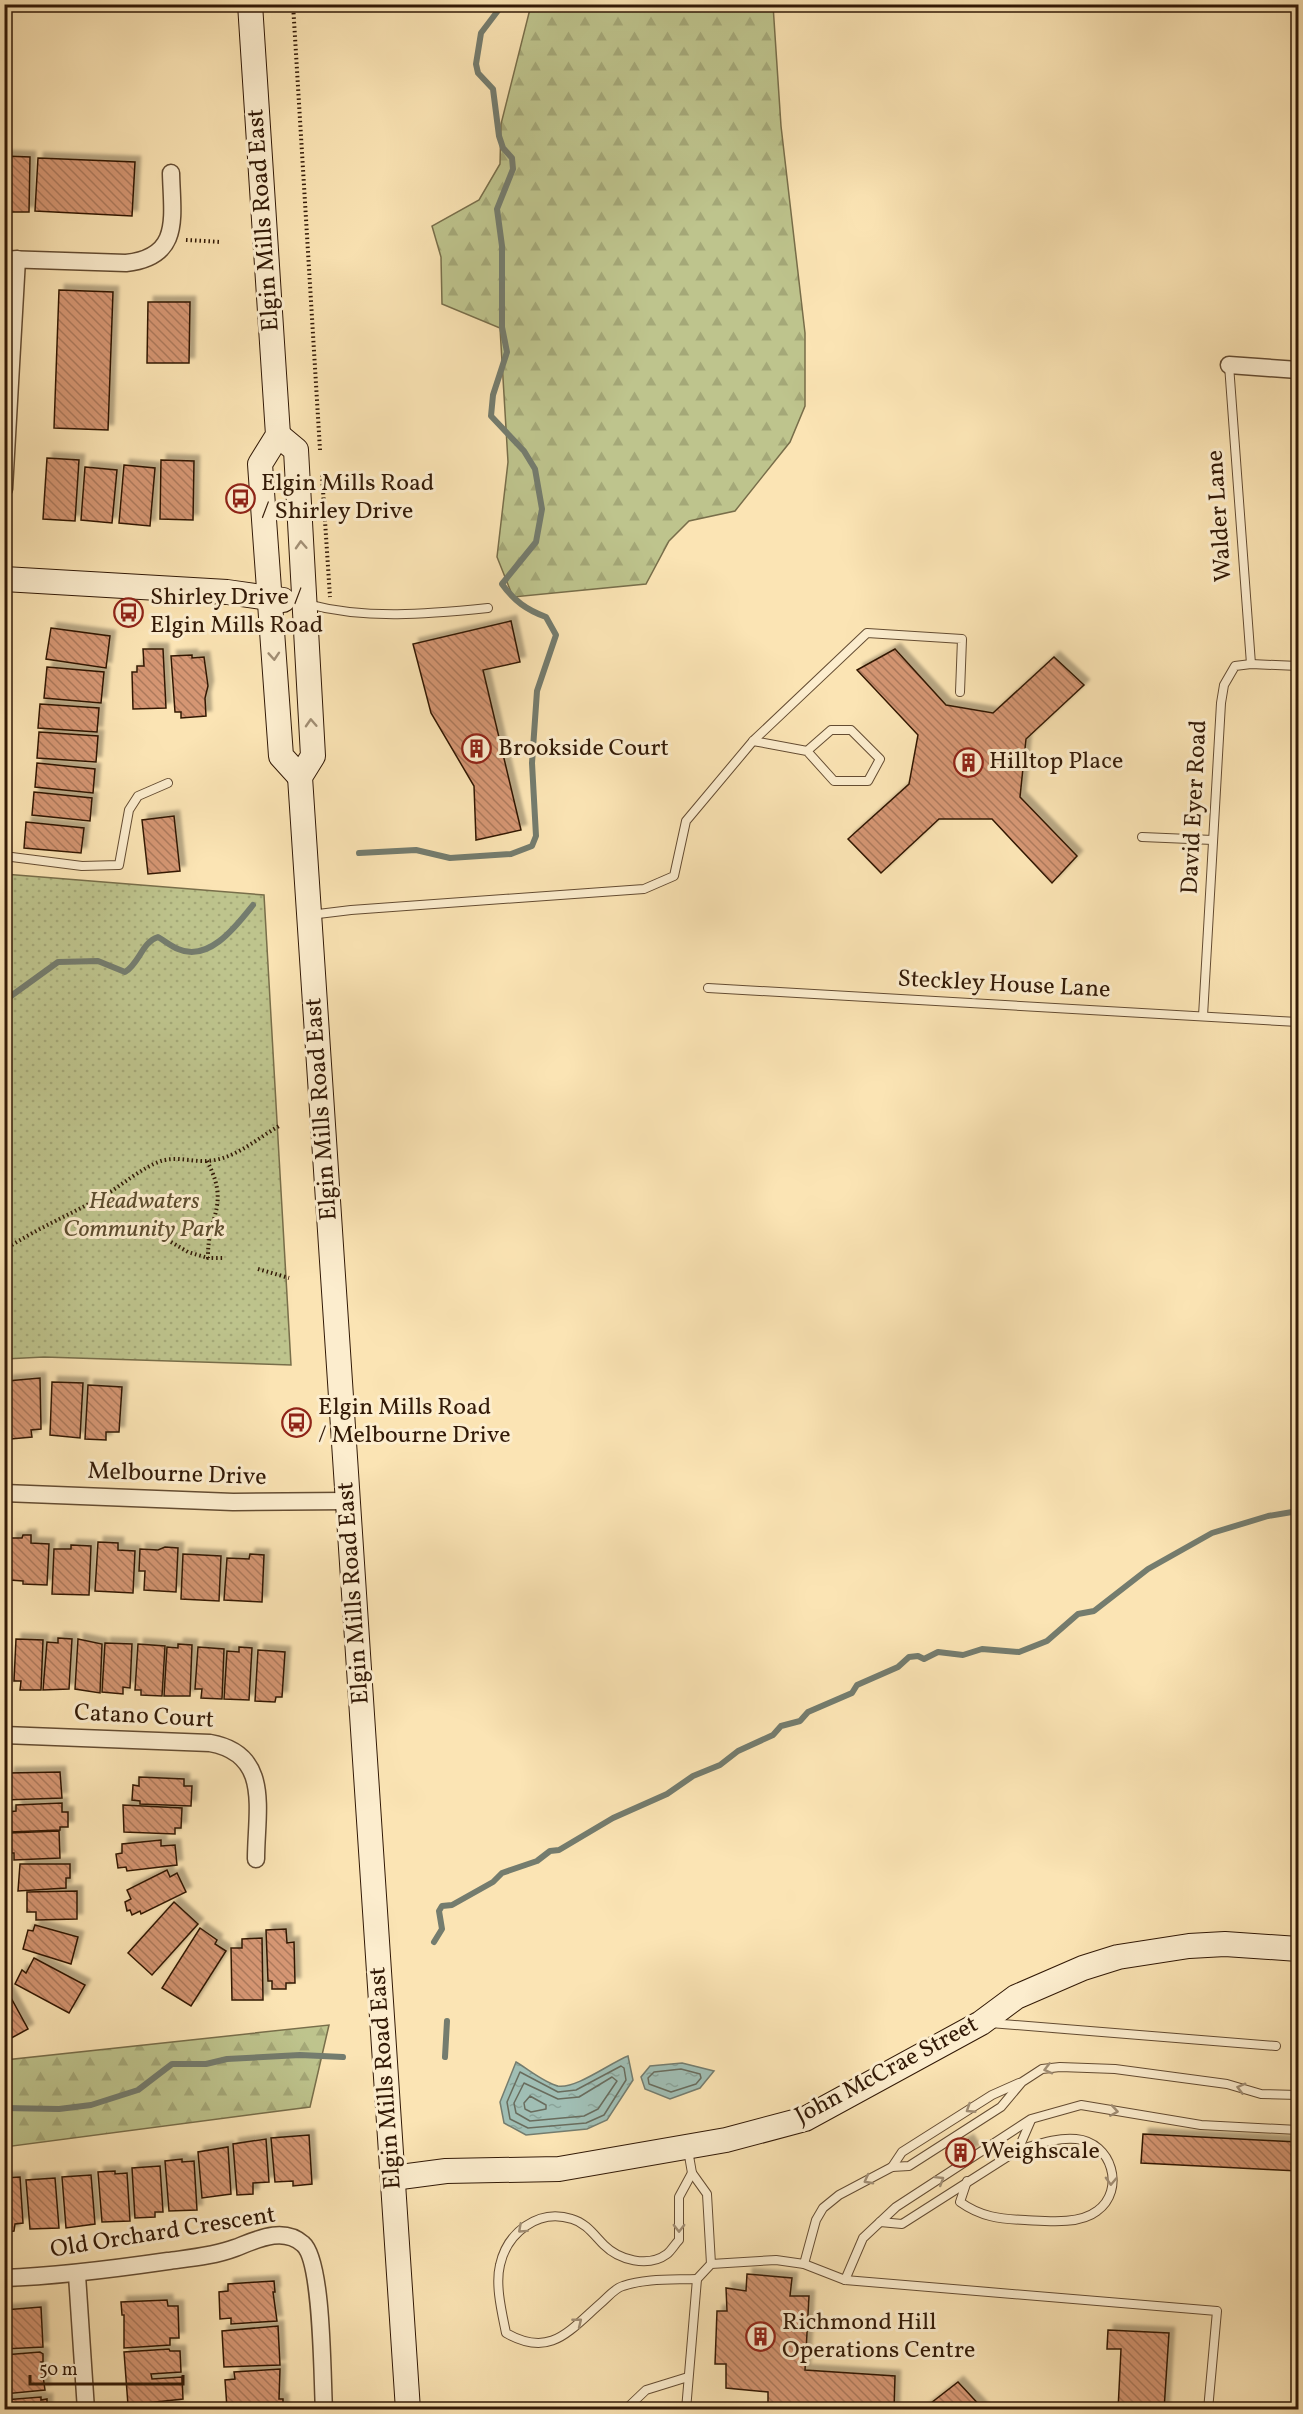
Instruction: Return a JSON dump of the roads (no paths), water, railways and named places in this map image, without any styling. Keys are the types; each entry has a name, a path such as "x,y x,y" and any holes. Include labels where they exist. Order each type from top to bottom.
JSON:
{"main road":[{"name":"Elgin Mills Road East","path":"250,4 278,435 296,450 313,756 300,777 408,2409"},
{"path":"278,435 260,464 281,756 300,777"},
{"path":"4,579 227,592 305,603"},
{"name":"John McCrae Street","path":"393,2178 446,2171 559,2169 687,2147 806,2119 981,2022 1016,1997 1083,1968 1118,1957 1189,1946 1226,1944 1299,1949"}],"street":[{"path":"4,489 11,259 145,261 160,252 172,228 171,173"},
{"path":"1229,365 1299,370"},
{"name":"Melbourne Drive","path":"4,1493 233,1502 348,1501"},
{"name":"Catano Court","path":"4,1736 210,1743 234,1750 243,1756 256,1777 256,1859"},
{"name":"Old Orchard Crescent","path":"4,2278 77,2275 212,2254 267,2236 281,2235 293,2238 304,2244 315,2269 324,2409"},
{"path":"77,2275 86,2409"}],"lane":[{"name":"Walder Lane","path":"1229,365 1251,664"},
{"path":"305,603 331,610 366,615 433,613 488,608"},
{"path":"309,915 351,909 644,889 674,876 686,821 753,741 867,633 962,639 960,693"},
{"path":"1251,664 1299,666"},
{"name":"David Eyer Road","path":"1203,1016 1221,703 1224,685 1235,666 1251,664"},
{"path":"753,741 807,751 834,781 868,781 880,759 851,730 831,730 807,751"},
{"path":"4,856 82,866 119,865 129,810 138,796 168,783"},
{"path":"1142,837 1213,840"},
{"name":"Steckley House Lane","path":"708,988 1299,1022"},
{"path":"981,2022 1276,2046"},
{"path":"892,2167 902,2152 992,2094 1022,2082 1042,2069 1071,2067 1115,2069 1227,2084 1261,2094 1299,2095"},
{"path":"804,2264 816,2220 823,2208 839,2195 892,2167 909,2166 1001,2107 1022,2082"},
{"path":"845,2280 863,2238 896,2207 1031,2119 1081,2105 1201,2125 1299,2130"},
{"path":"1018,2150 1031,2119"},
{"path":"880,2222 902,2224 967,2181 1018,2150 1053,2141 1077,2139 1090,2142 1101,2150 1109,2162 1113,2175 1112,2188 1107,2201 1097,2211 1085,2217 1050,2221 1007,2219 975,2213 960,2202 967,2181"},
{"path":"687,2147 692,2173 707,2194 711,2264"},
{"path":"692,2173 679,2197 679,2240 666,2254 647,2262 621,2257 605,2246 590,2229 572,2218 547,2217 530,2222 508,2241 499,2266 501,2310 506,2333 523,2343 543,2345 558,2338 621,2286 646,2281 697,2279"},
{"path":"686,2409 697,2279 711,2264 776,2260 804,2264 845,2280 1217,2311 1208,2409"},
{"path":"626,2409 646,2390 688,2376"}],"water":[{"path":"628,2056 633,2080 607,2120 587,2129 526,2135 504,2123 500,2102 516,2062 548,2082 565,2086 583,2080"},
{"path":"682,2063 714,2071 700,2088 670,2099 645,2089 641,2077 650,2066"}],"waterway":[{"path":"359,853 416,850 450,858 511,854 532,846 536,836 532,763 537,691 556,635 546,617 521,604 502,584 536,542 542,509 535,469 524,451 491,416 493,395 507,352 502,327 502,246 497,209 513,169 512,158 503,148 499,136 493,89 478,73 476,64 481,33 503,4"},
{"path":"4,1001 58,962 98,961 125,972 134,964 148,943 158,937 178,949 189,952 201,951 221,940 253,905"},
{"path":"434,1942 442,1929 439,1911 442,1906 452,1905 493,1882 502,1873 537,1861 550,1851 559,1850 613,1818 667,1794 693,1776 720,1765 738,1751 773,1735 781,1726 800,1721 808,1712 852,1693 857,1685 898,1667 909,1657 918,1656 924,1659 938,1652 963,1655 982,1649 1019,1652 1047,1641 1078,1614 1094,1611 1148,1569 1212,1533 1268,1516 1298,1511"},
{"path":"445,2057 447,2021"},
{"path":"4,2108 59,2109 91,2105 138,2090 172,2064 206,2064 227,2059 300,2055 343,2057"}],"place":[{"name":"Elgin Mills Road / Shirley Drive","path":"240,498"},
{"name":"Shirley Drive / Elgin Mills Road","path":"129,612"},
{"name":"Brookside Court","path":"477,749"},
{"name":"Hilltop Place","path":"968,762"},
{"name":"Elgin Mills Road / Melbourne Drive","path":"297,1422"},
{"name":"Weighscale","path":"960,2152"},
{"name":"Richmond Hill Operations Centre","path":"761,2337"}],"park label":[{"name":"Headwaters Community Park","path":"144,1216"}]}
